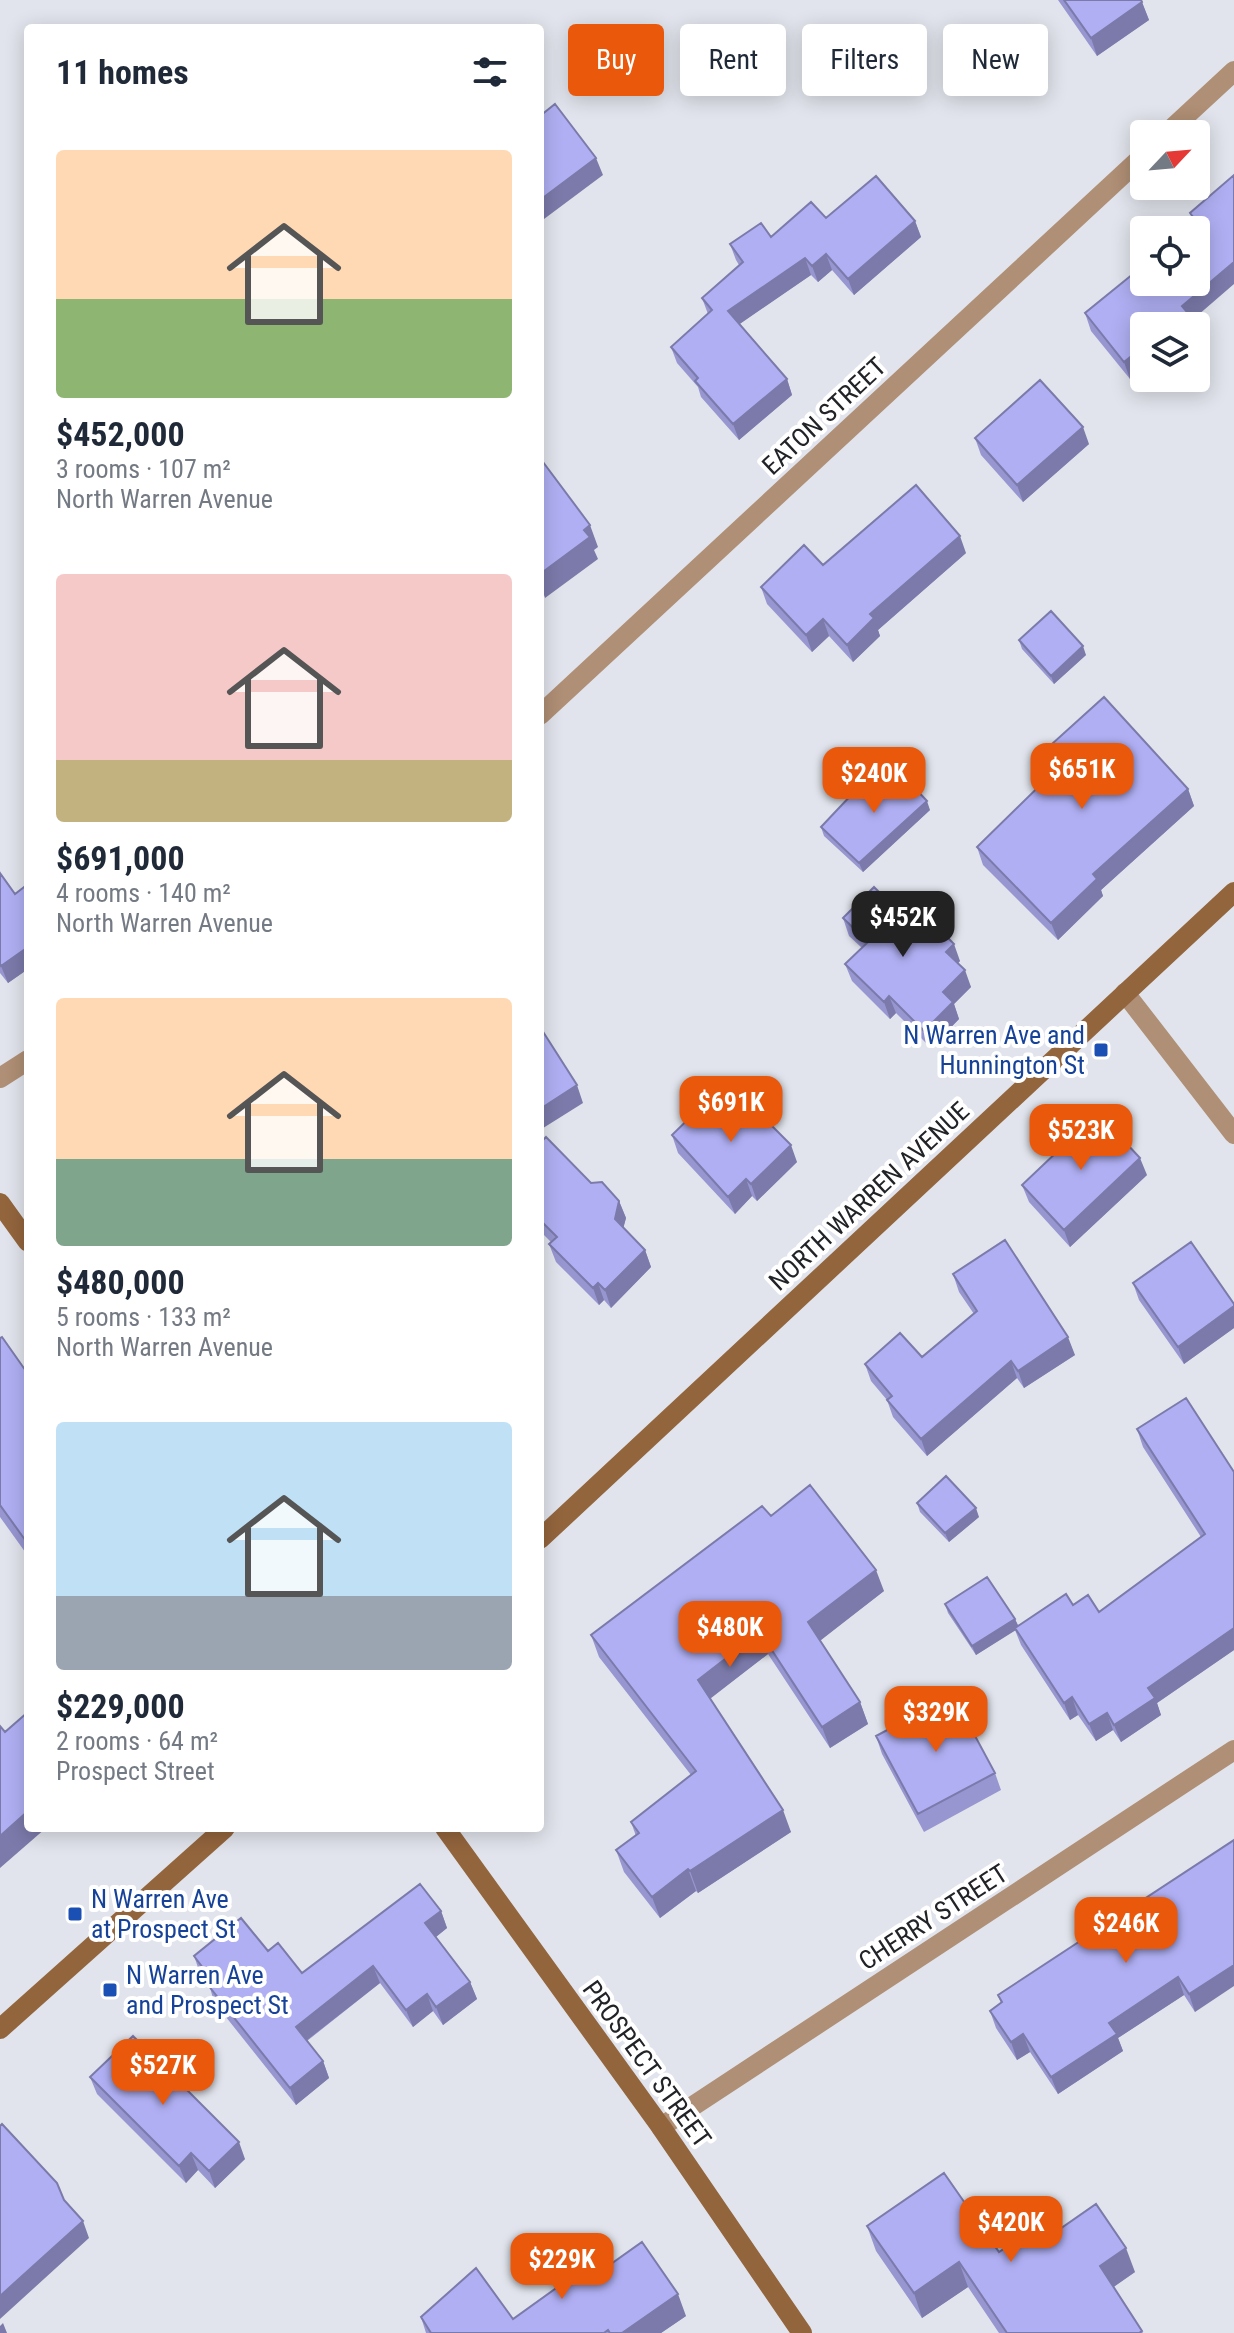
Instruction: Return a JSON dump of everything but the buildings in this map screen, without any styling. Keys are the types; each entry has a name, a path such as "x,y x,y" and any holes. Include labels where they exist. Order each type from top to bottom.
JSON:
{"street":[{"path":"1181,120 1234,71"},
{"name":"EATON STREET","path":"544,711 1130,168"},
{"name":"NORTH WARREN AVENUE","path":"544,1535 1234,892"},
{"path":"1125,993 1234,1134"},
{"path":"0,1078 24,1063"},
{"path":"0,1203 24,1236"},
{"name":"CHERRY STREET","path":"661,2127 1234,1750"},
{"path":"0,2029 221,1832"},
{"name":"PROSPECT STREET","path":"448,1832 661,2127 802,2333"}],"place":[{"name":"N Warren Ave and Hunnington St","path":"1101,1050"},
{"name":"N Warren Ave at Prospect St","path":"75,1914"},
{"name":"N Warren Ave and Prospect St","path":"110,1990"}]}
